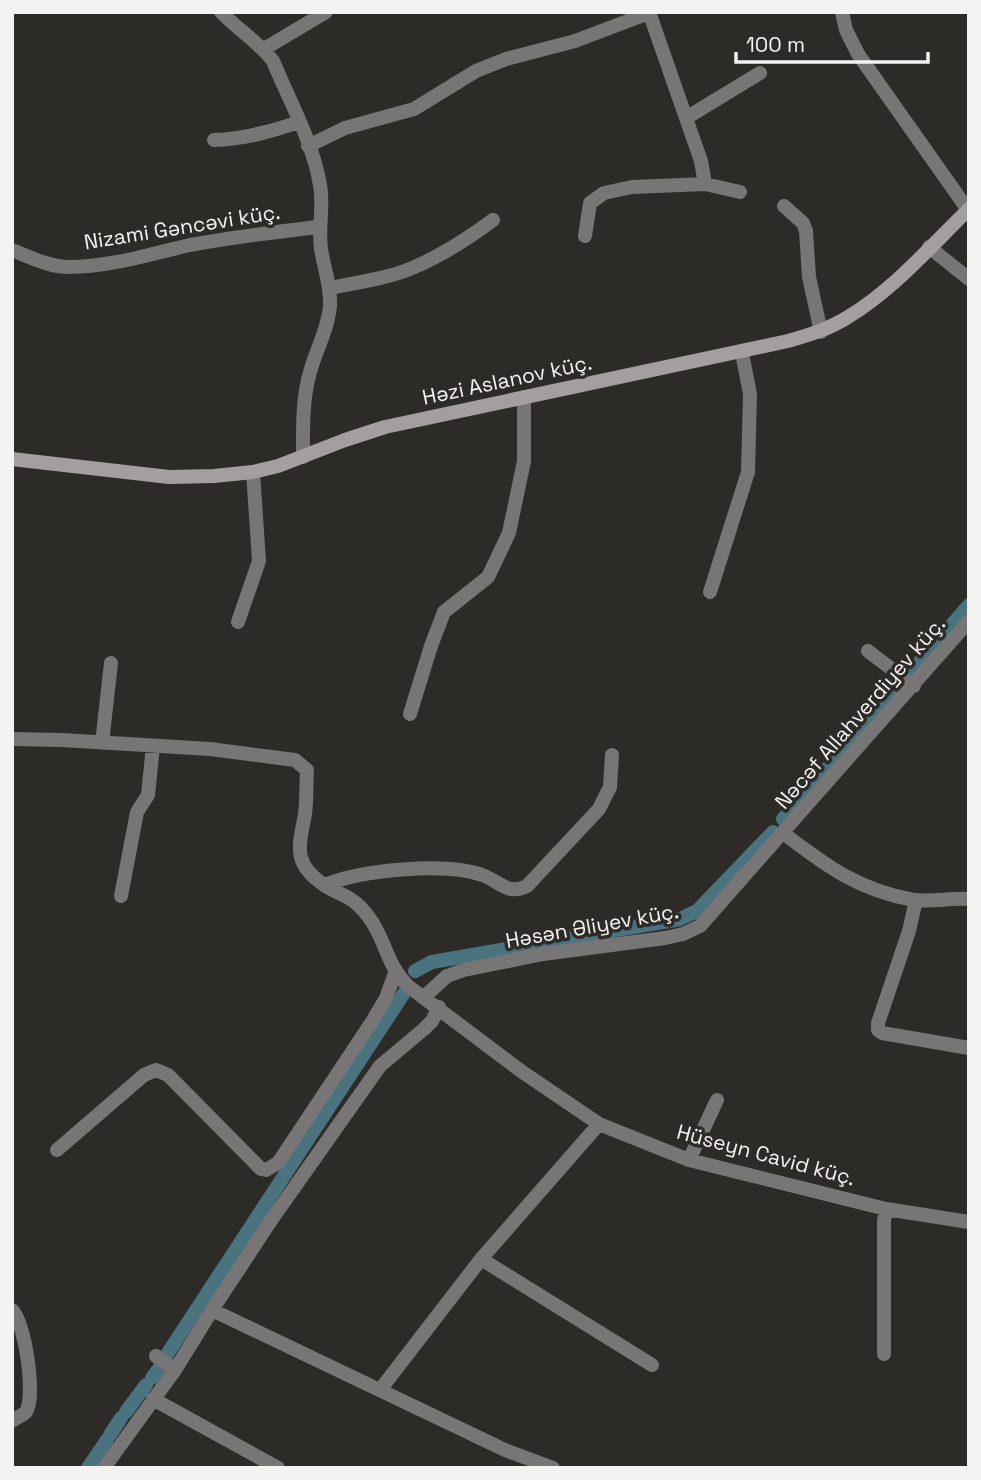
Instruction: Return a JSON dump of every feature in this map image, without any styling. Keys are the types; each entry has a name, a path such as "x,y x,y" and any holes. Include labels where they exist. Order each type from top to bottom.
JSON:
{"street":[{"path":"221,12 239,31 264,49 273,61 309,146 321,187 322,205 318,227 330,288 328,322 310,372 305,395 303,457"},
{"path":"264,49 326,12"},
{"path":"309,146 345,128 414,109 476,71 506,58 575,41 649,12 701,161 705,184"},
{"path":"842,12 846,30 858,54 968,210"},
{"path":"686,118 760,73"},
{"path":"214,140 257,136 299,122"},
{"path":"584,236 590,202 604,193 632,187 705,184 740,192"},
{"path":"784,206 803,223 806,232 809,277 821,332"},
{"name":"Həzi Aslanov küç.","path":"12,459 169,477 253,472 385,427 742,352 821,332 849,317 883,291 968,210"},
{"path":"330,288 370,281 418,266 460,243 493,220"},
{"name":"Nizami Gəncəvi küç.","path":"12,250 37,261 66,267 113,263 245,236 318,227"},
{"path":"929,247 969,279"},
{"path":"710,592 748,471 750,394 742,352"},
{"path":"410,714 444,612 488,577 509,533 524,461 524,397"},
{"path":"238,622 259,561 253,472"},
{"name":"Nəcəf Allahverdiyev küç.","path":"783,833 969,621"},
{"path":"868,651 914,686"},
{"path":"102,743 111,663"},
{"path":"12,739 210,749 295,760 307,770 305,811 299,843 300,858 305,868 325,885 348,896 363,910 374,924 396,973 373,1020 272,1167 261,1168 169,1075 156,1070 144,1074 57,1150"},
{"path":"121,896 137,812 148,795 153,746"},
{"path":"325,885 341,878 439,869 482,874 509,889 517,890 527,886 599,809 610,787 612,755"},
{"path":"783,833 845,878 880,891 915,900 969,899"},
{"name":"Həsən Əliyev küç.","path":"424,997 446,976 464,970 542,954 683,934 700,926 783,833"},
{"path":"915,900 909,931 878,1030 882,1033 969,1048"},
{"name":"Hüseyn Cavid küç.","path":"396,973 522,1070 599,1124 689,1160 886,1209 969,1222"},
{"path":"104,1468 175,1370 272,1219 380,1066 432,1021 439,1007"},
{"path":"689,1160 717,1100"},
{"path":"380,1390 481,1259 599,1124"},
{"path":"884,1354 886,1209"},
{"path":"481,1259 652,1366"},
{"path":"12,1310 18,1316 27,1358 31,1397 26,1412 12,1421"},
{"path":"212,1310 505,1450 553,1468"},
{"path":"156,1356 175,1370"},
{"path":"153,1399 278,1468"}],"waterway":[{"path":"912,671 969,605"},
{"path":"783,819 900,686"},
{"path":"415,971 432,962 680,919 697,911 773,832"},
{"path":"166,1356 404,993"},
{"path":"152,1378 161,1366"},
{"path":"126,1412 146,1385"},
{"path":"110,1435 121,1418"},
{"path":"88,1468 107,1440"}]}
